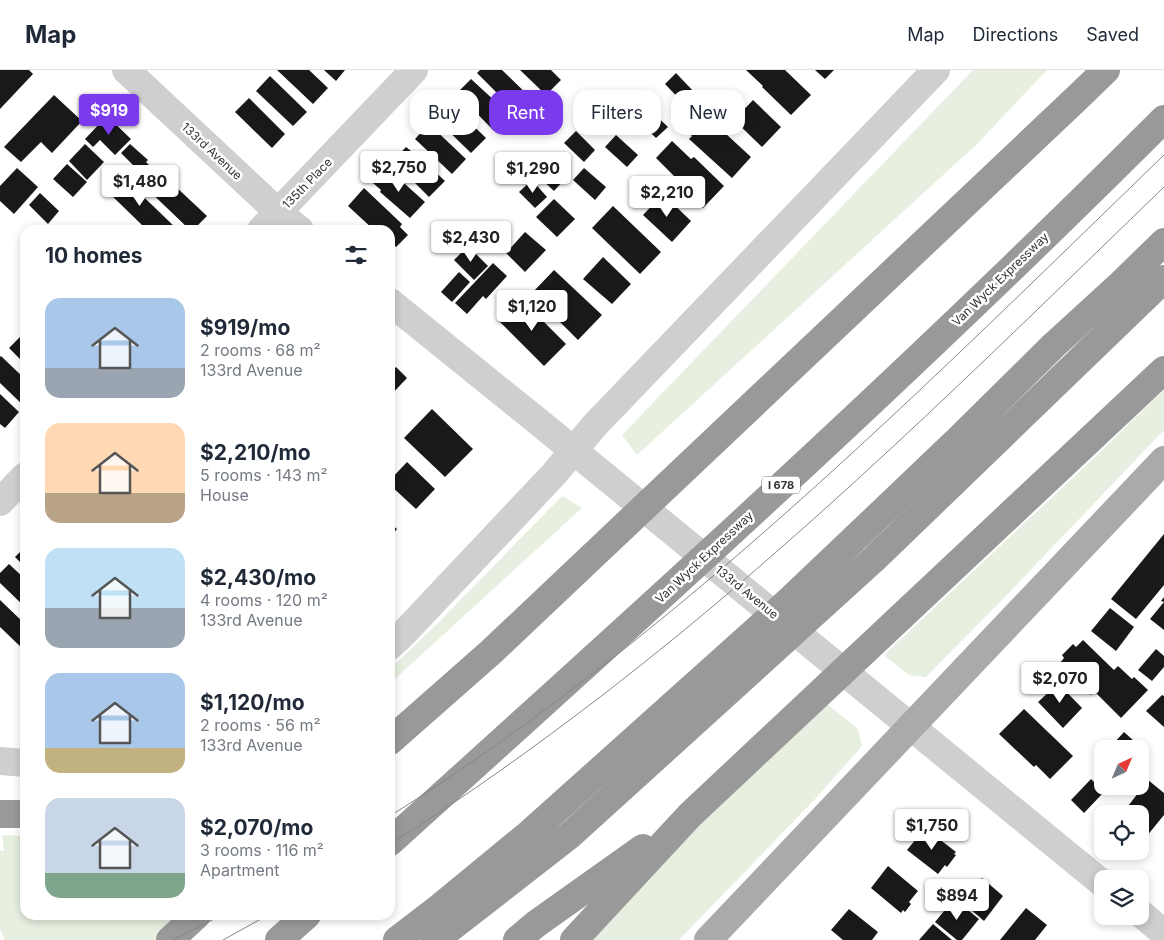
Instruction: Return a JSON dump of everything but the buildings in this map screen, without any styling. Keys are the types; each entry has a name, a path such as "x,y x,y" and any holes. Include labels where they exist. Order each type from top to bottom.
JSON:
{"highway":[{"path":"395,737 490,652 1106,70"},
{"name":"Van Wyck Expressway","path":"395,838 549,699 790,477 974,305 1164,119"},
{"path":"397,940 530,833 791,599 944,454 1053,346 1164,242"},
{"path":"435,940 578,829 875,558 1164,279"},
{"path":"574,940 690,815 1164,370"},
{"path":"395,714 490,652"},
{"path":"0,814 20,814"},
{"path":"517,940 536,924 690,815"},
{"path":"170,940 192,920"},
{"path":"279,940 301,920"}],"main road":[{"path":"708,940 1164,460"}],"street":[{"name":"133rd Avenue","path":"126,70 270,221 283,225"},
{"name":"135th Place","path":"270,221 414,70"},
{"path":"395,641 554,474 583,459 594,426 936,70"},
{"name":"133rd Avenue","path":"395,306 1094,876"},
{"path":"0,502 20,481"},
{"path":"0,761 20,763"},
{"path":"1149,920 1164,933"}],"green space":[{"path":"973,70 1047,70 977,144 637,455 622,435"},
{"path":"1164,390 1164,430 926,677 909,675 884,655 1096,456"},
{"path":"562,496 582,508 395,678 395,664"},
{"path":"828,705 858,729 862,746 817,797 679,940 580,940 736,780"},
{"path":"2,835 20,836 20,920 185,920 167,940 5,940 0,929 0,851 4,851"}],"tram line":[{"path":"395,813 496,745 599,669 698,589 794,506 888,420 1164,155"},
{"path":"395,841 472,790 578,714 678,635 750,574 821,512 960,384 1164,187"},
{"path":"173,940 212,920"},
{"path":"223,940 259,920"}]}
